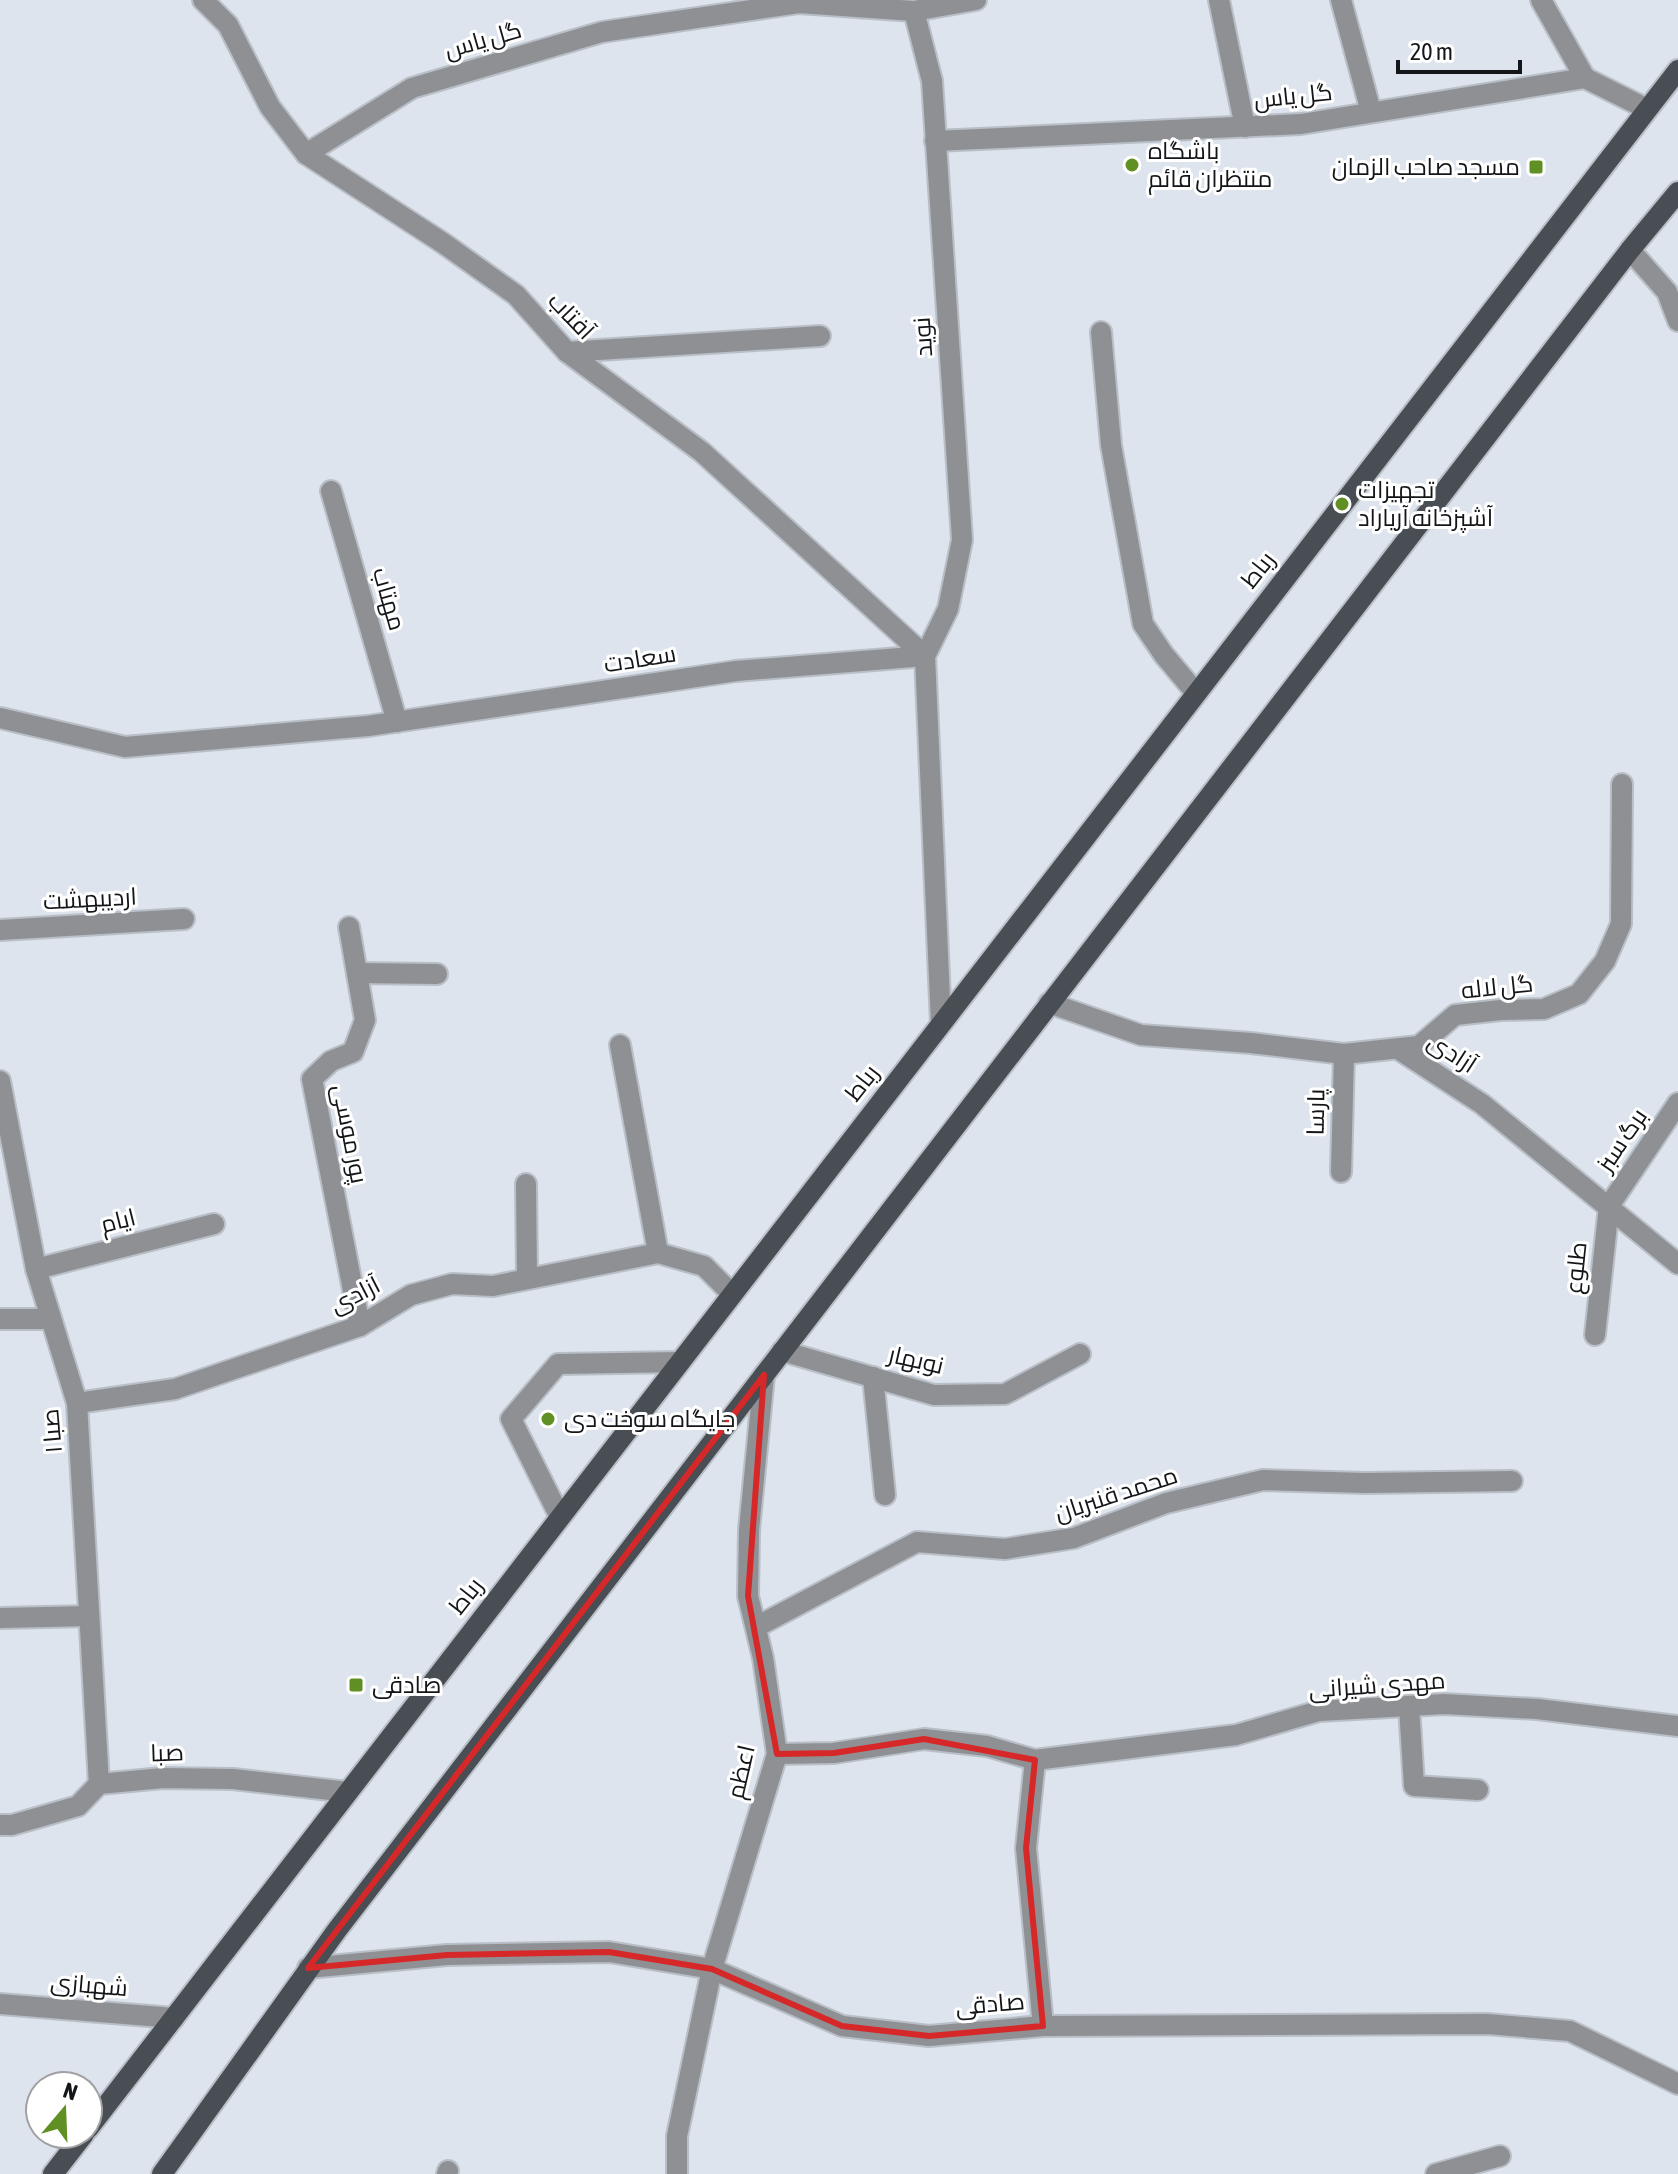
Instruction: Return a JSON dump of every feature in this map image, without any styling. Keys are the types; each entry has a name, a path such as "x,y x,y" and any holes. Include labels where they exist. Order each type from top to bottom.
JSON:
{"main road":[{"name":"رباط","path":"104,2108 1678,70"},
{"path":"162,2174 308,1968 1049,1003 1678,192"},
{"path":"53,2174 72,2150"}],"street":[{"name":"آفتاب","path":"203,0 228,25 270,107 306,154 443,243 516,295 567,352 702,452 925,656"},
{"name":"گل یاس","path":"306,154 412,88 602,32 799,3 914,11 976,0"},
{"path":"1219,0 1245,127"},
{"path":"1341,0 1371,112"},
{"path":"1541,0 1585,78 1647,109"},
{"name":"نوید","path":"914,11 932,81 962,540 948,609 925,656"},
{"name":"گل یاس","path":"935,141 1301,124 1585,78"},
{"path":"1630,250 1667,292 1678,321"},
{"path":"1101,332 1111,445 1143,624 1196,693"},
{"path":"567,352 820,336"},
{"name":"مهتاب","path":"331,491 397,722"},
{"path":"925,656 941,1023"},
{"name":"سعادت","path":"0,718 125,747 397,722 736,671 925,656"},
{"name":"گل لاله","path":"1398,1049 1419,1046 1455,1015 1544,1009 1579,994 1605,961 1621,924 1622,784"},
{"name":"اردیبهشت","path":"0,930 184,919"},
{"name":"پور موسی","path":"349,927 365,1020 353,1052 331,1061 312,1079 360,1326"},
{"path":"357,973 437,974"},
{"name":"آزادی","path":"1049,1003 1141,1035 1344,1054 1398,1049 1482,1104 1678,1264"},
{"path":"620,1045 658,1253"},
{"name":"پارسا","path":"1341,1172 1344,1054"},
{"name":"صبا ۱","path":"0,1081 36,1269 77,1403 99,1784"},
{"name":"برگ سبز","path":"1609,1206 1678,1103"},
{"path":"526,1184 527,1279"},
{"name":"طلوع","path":"1595,1335 1609,1206"},
{"name":"ایام","path":"36,1269 214,1224"},
{"name":"آزادی","path":"77,1403 175,1389 360,1326 411,1295 452,1284 493,1286 658,1253 704,1266 732,1294"},
{"path":"0,1319 51,1319"},
{"name":"نوبهار","path":"782,1351 934,1395 1005,1394 1080,1354"},
{"path":"560,1517 511,1419 558,1364 680,1362"},
{"name":"اعظم","path":"677,2174 677,2136 712,1969 777,1754 748,1596 749,1530 764,1375"},
{"path":"873,1377 885,1495"},
{"name":"محمد قنبریان","path":"756,1627 917,1542 1005,1549 1074,1538 1166,1503 1263,1480 1365,1483 1512,1481"},
{"path":"0,1618 89,1616"},
{"name":"مهدی شیرانی","path":"777,1754 834,1753 924,1739 987,1746 1035,1760 1236,1735 1319,1711 1444,1704 1537,1709 1678,1726"},
{"path":"1409,1706 1414,1786 1478,1790"},
{"path":"1035,1760 1026,1848 1043,2026"},
{"name":"صبا","path":"99,1784 163,1778 233,1779 348,1792"},
{"path":"0,1825 12,1825 78,1806 99,1784"},
{"name":"صادقی","path":"308,1968 447,1955 609,1952 712,1969 842,2026 929,2036 1043,2026 1487,2024 1570,2031 1678,2084"},
{"name":"شهبازی","path":"0,2004 174,2018"},
{"path":"1436,2174 1500,2156"}],"highlighted area":[{"path":"764,1375 748,1596 777,1754 834,1753 924,1739 1035,1760 1026,1848 1043,2026 929,2036 842,2026 712,1969 609,1952 447,1955 308,1968"}],"place":[{"name":"باشگاه منتظران قائم","path":"1132,165"},
{"name":"مسجد صاحب الزمان","path":"1536,167"},
{"name":"تجهیزات آشپزخانه آریاراد","path":"1342,504"},
{"name":"جایگاه سوخت دی","path":"548,1419"},
{"name":"صادقی","path":"356,1685"}]}
